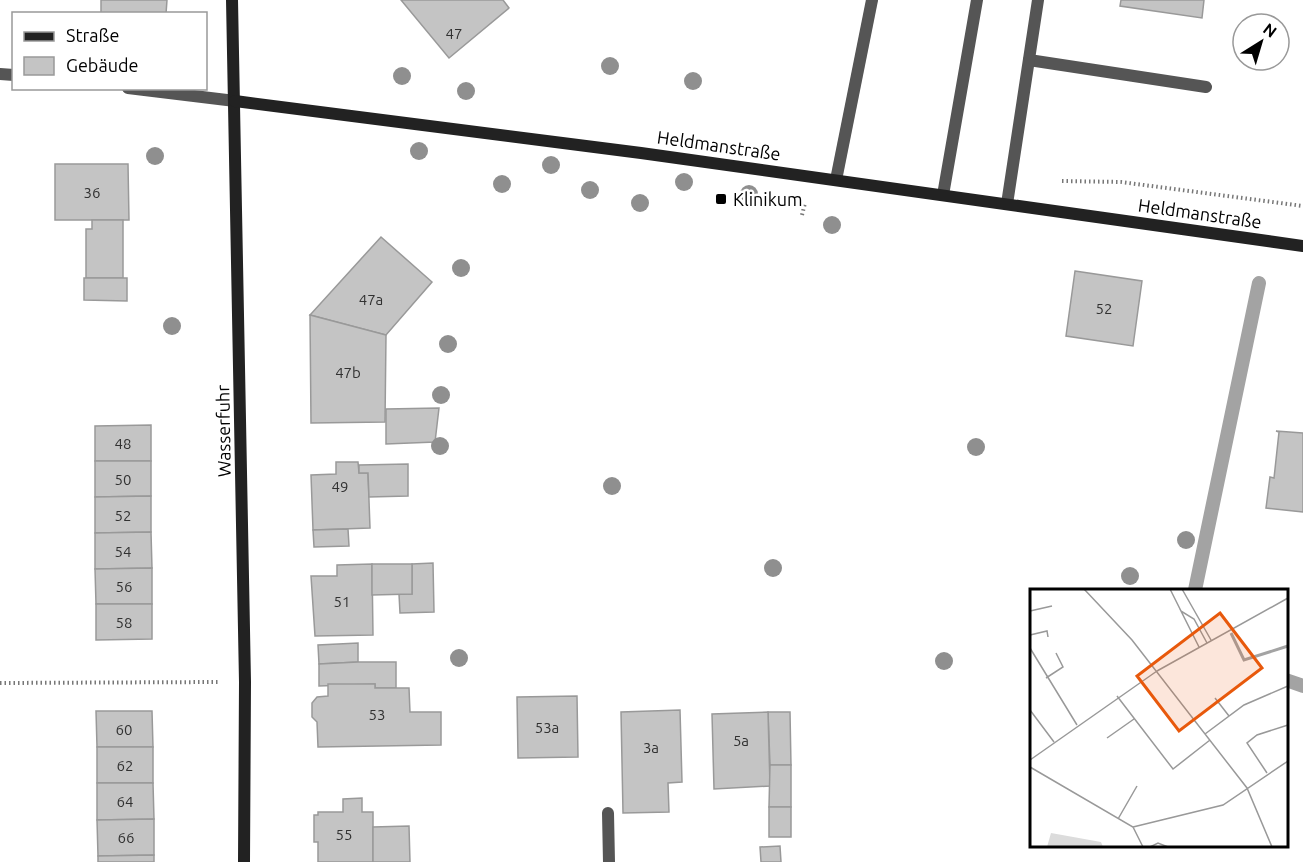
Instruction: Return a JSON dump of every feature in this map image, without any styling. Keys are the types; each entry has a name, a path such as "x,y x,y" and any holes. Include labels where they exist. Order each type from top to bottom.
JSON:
{"main road":[{"name":"Wasserfuhr","path":"232,0 245,682 244,862"},
{"name":"Heldmanstraße","path":"235,101 837,180 1303,246"}],"street":[{"path":"837,180 872,0"},
{"path":"943,195 976,0"},
{"path":"1007,204 1038,0"},
{"path":"1029,60 1206,87"},
{"name":"Heldmanstraße","path":"144,90 235,101"},
{"path":"608,813 609,862"}],"path":[{"path":"1010,179 1121,182 1303,206"},
{"path":"0,682 245,682"}],"building":[{"path":"101,0 167,0 166,12 101,12"},
{"path":"401,0 503,0 509,8 449,58"},
{"path":"1121,0 1204,0 1202,18 1120,6"},
{"path":"55,164 128,164 129,220 55,220"},
{"path":"92,220 123,220 123,278 86,278 86,229 92,229"},
{"path":"381,237 432,282 386,335 310,315"},
{"path":"1075,271 1142,281 1133,346 1066,336"},
{"path":"84,278 127,278 127,301 84,300"},
{"path":"310,315 386,335 385,422 311,423"},
{"path":"439,408 435,442 386,444 386,409"},
{"path":"151,425 151,461 95,461 95,426"},
{"path":"1276,431 1303,433 1303,512 1266,508 1270,477 1274,478 1279,432"},
{"path":"95,461 151,461 151,496 95,497"},
{"path":"336,462 358,462 359,473 368,473 370,528 313,530 311,475 336,474"},
{"path":"408,464 408,496 369,497 368,473 359,473 359,465"},
{"path":"151,496 151,532 95,533 95,497"},
{"path":"348,529 349,546 314,547 313,530"},
{"path":"151,532 152,568 95,569 95,533"},
{"path":"433,563 434,612 400,613 399,594 412,594 412,564"},
{"path":"372,564 373,635 315,636 311,576 337,576 337,565"},
{"path":"372,564 412,564 412,594 372,595"},
{"path":"152,568 152,604 96,604 95,569"},
{"path":"96,604 152,604 152,639 96,640"},
{"path":"358,643 358,662 319,664 318,645"},
{"path":"396,662 396,688 375,688 375,684 319,686 319,664"},
{"path":"328,684 375,684 375,688 409,688 410,712 441,712 441,745 318,747 317,722 312,717 312,703 317,697 328,696"},
{"path":"577,696 578,757 518,758 517,697"},
{"path":"680,710 682,782 668,783 669,812 623,813 621,712"},
{"path":"96,711 152,711 153,747 97,747"},
{"path":"768,712 790,712 791,765 770,765"},
{"path":"768,712 770,786 714,789 712,714"},
{"path":"97,747 153,747 153,783 97,783"},
{"path":"770,765 791,765 791,807 769,807"},
{"path":"97,783 153,783 154,819 97,820"},
{"path":"362,798 362,812 373,812 373,862 318,862 318,842 314,842 314,815 318,815 318,812 343,812 343,799"},
{"path":"769,807 791,807 791,837 769,837"},
{"path":"154,819 154,855 98,856 97,820"},
{"path":"409,826 410,862 373,862 373,827"},
{"path":"780,846 781,862 761,862 760,847"},
{"path":"154,855 154,862 98,862 98,856"}],"waterway":[{"path":"1195,589 1259,283"},
{"path":"1288,681 1303,686"}],"place":[{"name":"Klinikum","path":"721,199"}]}
